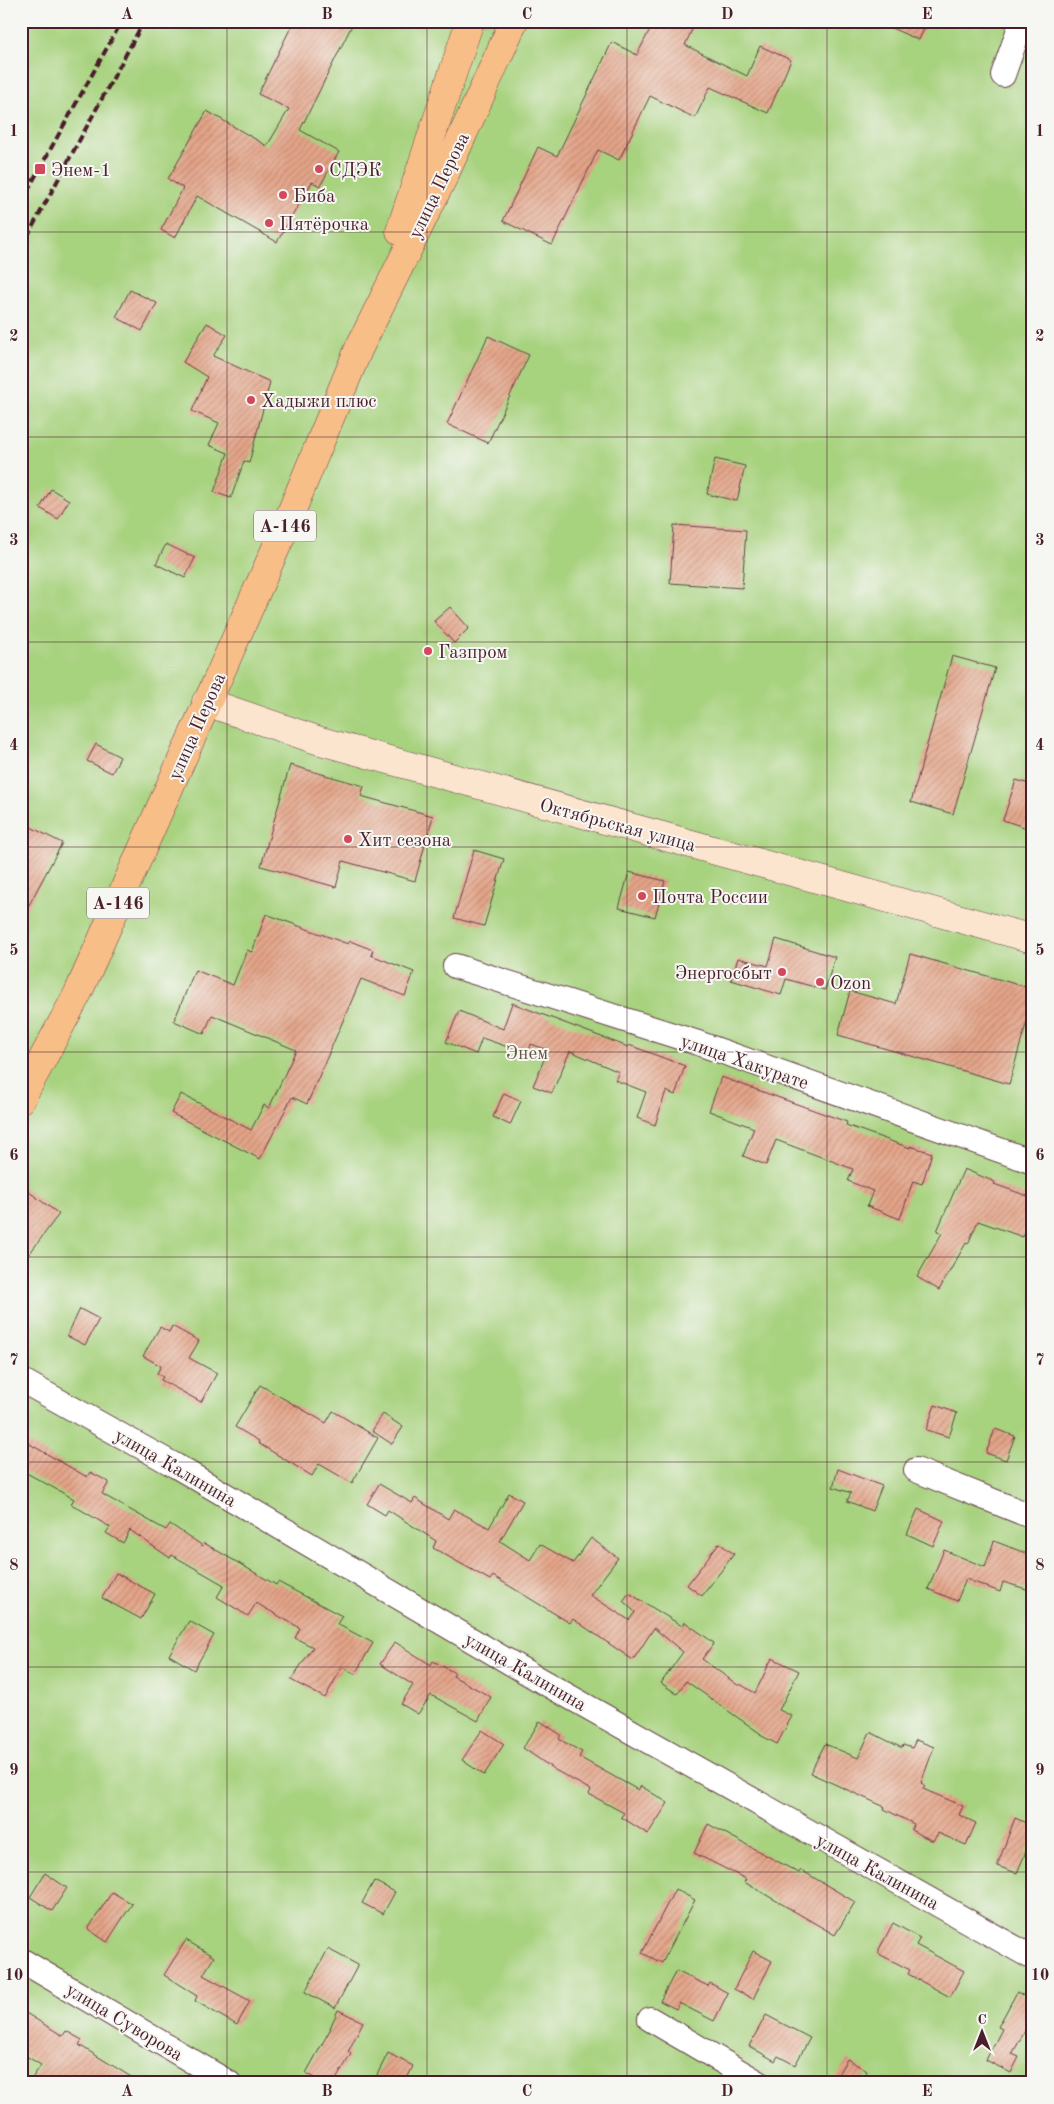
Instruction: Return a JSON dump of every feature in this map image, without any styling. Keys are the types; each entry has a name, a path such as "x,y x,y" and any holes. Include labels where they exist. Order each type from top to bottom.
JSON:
{"highway":[{"name":"улица Перова","path":"21,1099 78,993 283,532 359,348 425,161 470,21"},
{"name":"улица Перова","path":"359,348 446,172 514,21"}],"main road":[{"name":"Октябрьская улица","path":"206,702 272,726 336,745 1033,939"}],"street":[{"path":"1003,75 1022,21"},
{"name":"улица Хакурате","path":"455,966 698,1044 1033,1162"},
{"name":"улица Калинина","path":"21,1380 176,1466 538,1679 1033,1958"},
{"path":"916,1470 1033,1517"},
{"name":"улица Суворова","path":"21,1960 229,2083"},
{"path":"650,2019 759,2083"}],"green space":[{"name":"Энем","path":"21,21 1033,21 1033,2083 21,2083"}],"building":[{"path":"294,21 354,21 300,130 339,152 320,186 312,182 277,242 197,196 175,238 161,230 183,188 168,179 207,111 267,146 289,109 258,94"},
{"path":"654,21 696,21 685,45 747,76 760,46 791,60 768,113 710,87 695,118 650,96 619,160 598,150 552,245 503,221 538,147 557,156 612,42 637,55"},
{"path":"875,21 927,21 919,40"},
{"path":"130,290 157,303 142,331 116,317"},
{"path":"207,323 227,335 213,356 270,382 249,463 244,461 231,498 214,492 228,453 209,445 219,423 192,411 207,377 183,362"},
{"path":"488,336 529,355 488,443 447,424"},
{"path":"715,459 745,466 737,501 707,494"},
{"path":"51,489 69,500 58,519 40,508"},
{"path":"674,525 746,530 742,588 670,583"},
{"path":"166,544 195,558 185,578 156,564"},
{"path":"450,607 469,628 454,643 434,621"},
{"path":"952,656 995,668 953,814 911,802"},
{"path":"96,744 120,757 112,773 87,761"},
{"name":"Хит сезона","path":"290,765 364,786 361,796 433,816 415,881 343,861 336,887 261,866"},
{"path":"1016,780 1033,785 1033,830 1003,820"},
{"path":"21,822 62,843 21,920"},
{"path":"474,850 504,859 484,926 454,918"},
{"path":"629,872 665,881 655,917 619,908"},
{"path":"266,914 348,944 350,941 373,950 371,955 414,972 405,996 361,979 307,1104 292,1097 260,1159 171,1113 181,1094 251,1130 264,1105 269,1108 296,1050 212,1015 204,1034 174,1021 195,970 233,985 247,950 252,952"},
{"name":"Энергосбыт","path":"776,939 835,957 825,990 786,979 781,995 731,980 738,958 768,966"},
{"path":"910,954 1033,989 1033,1000 1009,1084 838,1035 850,991 896,1004"},
{"path":"512,1003 628,1047 629,1045 685,1066 675,1095 666,1091 655,1125 637,1118 646,1092 615,1080 619,1072 570,1051 552,1093 533,1086 548,1050 531,1044 528,1054 482,1038 476,1054 446,1042 459,1011 503,1029"},
{"path":"721,1077 847,1122 846,1125 910,1148 910,1146 932,1153 922,1184 913,1181 900,1219 867,1206 873,1191 848,1181 853,1169 776,1140 766,1165 743,1156 754,1128 709,1111"},
{"path":"504,1093 521,1101 510,1125 493,1117"},
{"path":"964,1169 995,1182 994,1184 1033,1198 1033,1210 1023,1237 978,1221 968,1244 966,1243 939,1290 917,1277 942,1233 937,1231"},
{"path":"21,1186 59,1214 21,1265"},
{"path":"80,1309 99,1319 85,1345 67,1336"},
{"path":"172,1326 199,1341 189,1358 217,1373 201,1402 161,1380 163,1377 157,1373 161,1366 143,1356 160,1327 169,1332"},
{"path":"260,1385 326,1423 333,1411 378,1438 352,1483 319,1464 312,1476 235,1427"},
{"path":"935,1405 957,1413 949,1437 926,1430"},
{"path":"383,1414 403,1427 392,1444 372,1431"},
{"path":"995,1429 1015,1436 1006,1460 986,1453"},
{"path":"21,1439 87,1477 90,1472 109,1482 102,1494 166,1530 170,1524 203,1546 204,1543 276,1585 278,1582 342,1616 337,1624 373,1643 355,1674 342,1667 325,1698 291,1680 313,1647 295,1638 300,1628 256,1603 248,1616 217,1597 224,1585 172,1555 170,1558 130,1530 123,1543 106,1533 110,1527 71,1504 74,1499 21,1470"},
{"path":"838,1469 882,1486 872,1511 847,1501 851,1493 833,1487"},
{"path":"379,1484 412,1503 415,1498 448,1519 454,1509 489,1528 509,1493 523,1501 500,1541 530,1560 540,1544 573,1563 591,1538 618,1558 590,1595 629,1620 635,1612 623,1601 629,1593 682,1626 685,1622 714,1643 702,1659 739,1686 740,1684 755,1693 772,1658 799,1671 779,1710 792,1716 777,1744 760,1735 686,1681 677,1694 661,1683 683,1652 654,1628 633,1660 573,1619 570,1623 493,1576 490,1580 433,1548 436,1541 388,1510 385,1515 367,1504"},
{"path":"918,1509 944,1521 933,1546 907,1534"},
{"path":"994,1541 1033,1556 1033,1591 1003,1582 1000,1592 966,1579 957,1601 928,1589 944,1550 985,1567"},
{"path":"719,1543 734,1554 702,1596 687,1585"},
{"path":"116,1573 155,1594 141,1619 102,1598"},
{"path":"189,1621 214,1635 194,1670 169,1655"},
{"path":"395,1642 431,1665 433,1661 455,1673 453,1676 491,1697 478,1721 431,1695 418,1714 401,1704 413,1685 380,1664"},
{"path":"540,1721 561,1735 559,1739 582,1752 579,1757 638,1790 641,1786 668,1803 648,1834 621,1817 624,1813 589,1794 591,1790 555,1770 523,1748"},
{"path":"482,1730 504,1744 484,1775 462,1760"},
{"path":"870,1732 902,1748 903,1745 912,1748 916,1740 934,1747 921,1783 925,1785 923,1789 963,1806 959,1815 976,1823 966,1845 938,1833 933,1841 911,1830 914,1824 884,1809 885,1807 810,1773 825,1744 858,1758"},
{"path":"1015,1818 1033,1826 1033,1835 1017,1873 997,1866"},
{"path":"708,1824 799,1873 801,1870 855,1902 835,1935 744,1882 746,1879 694,1853"},
{"path":"45,1873 67,1888 52,1911 30,1897"},
{"path":"374,1881 395,1892 383,1914 362,1903"},
{"path":"675,1889 695,1900 662,1963 642,1953"},
{"path":"112,1892 132,1904 107,1942 88,1929"},
{"path":"893,1923 920,1938 916,1945 964,1971 950,1997 908,1974 910,1970 877,1953"},
{"path":"186,1940 214,1957 203,1975 250,2001 237,2025 195,2001 197,1996 164,1975"},
{"path":"328,1949 358,1965 335,2008 305,1992"},
{"path":"753,1951 772,1961 753,1999 734,1989"},
{"path":"676,1971 708,1986 710,1983 728,1993 714,2021 679,2003 676,2009 660,2001"},
{"path":"1017,1992 1033,2001 1033,2017 1012,2054 1019,2057 1011,2073 986,2060 1002,2029 998,2027"},
{"path":"21,2010 63,2036 66,2031 82,2040 79,2045 141,2083 29,2083 41,2065 21,2053"},
{"path":"338,2010 363,2022 348,2052 351,2054 334,2083 324,2083 306,2073 331,2028"},
{"path":"766,2015 810,2038 795,2065 778,2056 775,2061 749,2046"},
{"path":"388,2053 413,2066 405,2083 373,2083"},
{"path":"847,2059 867,2071 861,2083 833,2083"}],"railway":[{"path":"21,202 122,21"},
{"path":"21,248 144,21"}],"place":[{"name":"Энем-1","path":"40,169"},
{"name":"СДЭК","path":"319,169"},
{"name":"Биба","path":"283,195"},
{"name":"Пятёрочка","path":"269,223"},
{"name":"Хадыжи плюс","path":"251,400"},
{"name":"Газпром","path":"428,651"},
{"name":"Хит сезона","path":"348,839"},
{"name":"Почта России","path":"642,896"},
{"name":"Энергосбыт","path":"782,972"},
{"name":"Ozon","path":"820,982"}]}
